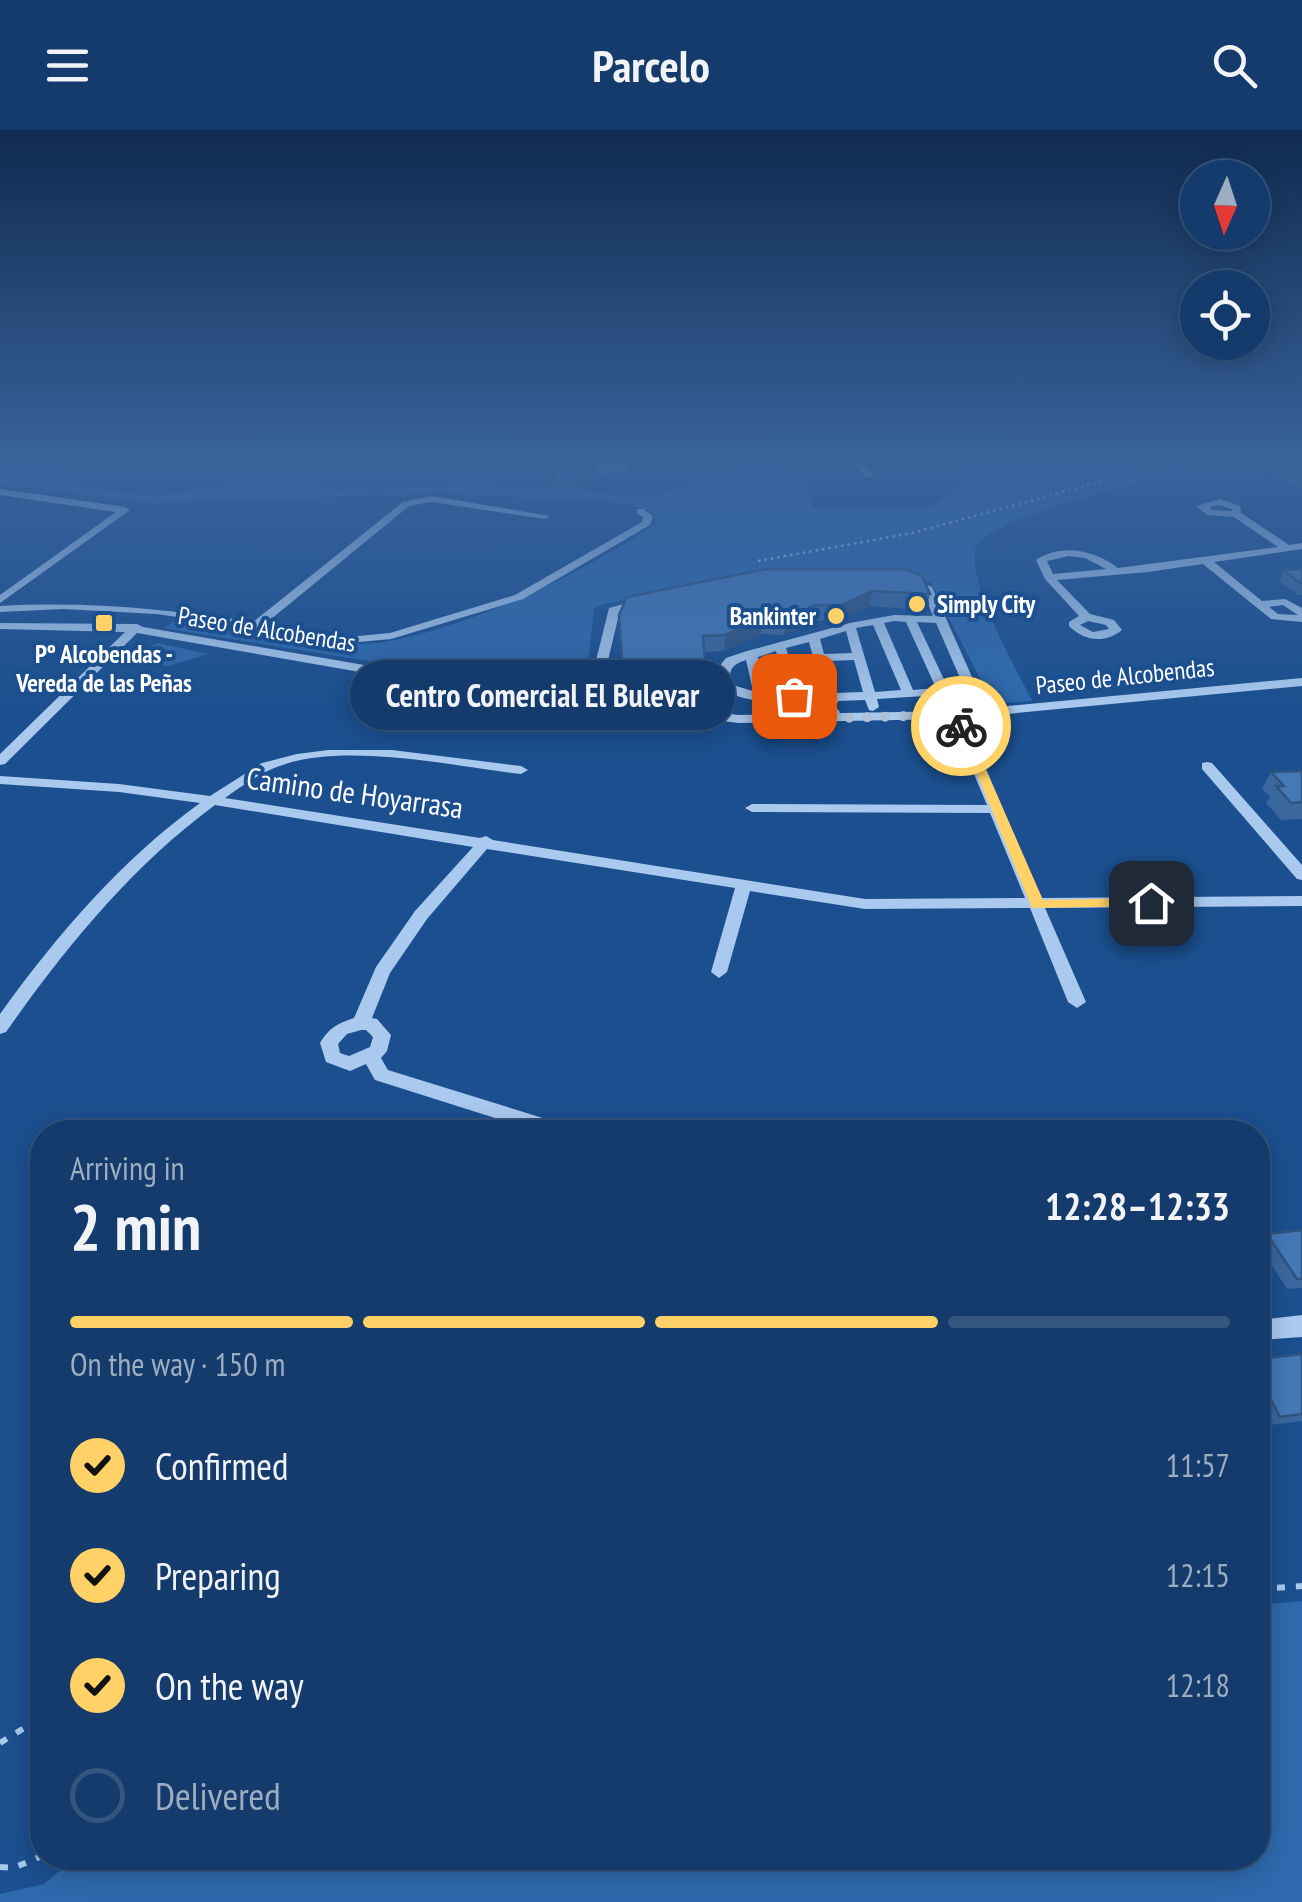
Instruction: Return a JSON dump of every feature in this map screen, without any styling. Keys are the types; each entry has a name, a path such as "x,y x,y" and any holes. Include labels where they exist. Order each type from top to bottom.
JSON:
{"street":[{"path":"0,600 80,543"},
{"path":"257,625 358,543"},
{"path":"0,609 157,611 348,640 391,636 520,597 614,543"},
{"path":"1279,543 1285,547"},
{"path":"1049,577 1206,561 1302,546"},
{"path":"1086,616 1039,564 1054,554 1089,556 1114,571"},
{"path":"1206,561 1280,620 1302,616"},
{"path":"884,578 918,580 927,587 970,686 943,692 870,696 742,697 723,686 724,668 751,654 877,620 940,620"},
{"path":"592,704 615,608 650,600"},
{"path":"0,762 157,611"},
{"path":"910,619 943,692"},
{"path":"877,620 909,694"},
{"name":"Paseo de Alcobendas","path":"0,626 134,630 592,704 739,718 956,715 1302,682"},
{"path":"850,626 876,719"},
{"path":"813,636 836,718"},
{"path":"780,646 794,696"},
{"path":"751,654 760,696"},
{"path":"819,658 860,656"},
{"path":"956,715 1077,1002"},
{"name":"Camino de Hoyarrasa","path":"0,1027 38,972 124,872 266,766 314,753 520,770"},
{"path":"1207,766 1302,875"},
{"name":"Camino de Hoyarrasa","path":"0,780 215,802 486,841 865,904 1302,901"},
{"path":"752,808 994,809"},
{"name":"Camino de Hoyarrasa","path":"361,1023 382,971 411,929 486,841"},
{"path":"720,972 744,884"},
{"path":"370,1024 382,1035 378,1051 371,1058 340,1062 328,1050 329,1043 340,1029 370,1024"},
{"path":"371,1058 382,1074 525,1120"},
{"path":"1270,1329 1302,1326"}],"path":[{"path":"758,561 859,543"},
{"path":"1270,1589 1302,1586"},
{"path":"0,1744 30,1722"},
{"path":"0,1867 13,1868 30,1861"}],"shaded area":[{"path":"626,543 981,543 975,550 979,586 1032,701 993,704 931,583 914,574 745,575 600,605 594,609 584,696 164,628 179,618 278,637 377,643 446,627 484,613"},
{"path":"158,643 208,654 168,666 121,662"},
{"path":"1302,1601 1302,1902 0,1902 0,1894 44,1884 61,1870 1270,1870 1270,1604"}],"building":[{"path":"767,569 905,569 922,576 930,594 872,591 842,605 815,605 786,619 762,619 725,635 703,636 705,661 684,668 643,668 622,659 619,615 627,597"},
{"path":"1302,569 1302,584 1283,570"},
{"path":"1302,771 1302,802 1291,803 1276,786 1284,786 1271,772"},
{"path":"1302,1230 1302,1279 1297,1279 1270,1234"},
{"path":"1302,1354 1302,1414 1280,1417 1270,1397 1270,1358"}],"way so far":[{"path":"794,696 830,696 836,718 956,715 961,726"}],"place":[{"name":"Simply City","path":"917,604"},
{"name":"Bankinter","path":"836,616"},
{"name":"Pº Alcobendas - Vereda de las Peñas","path":"104,623"},
{"name":"Centro Comercial El Bulevar","path":"794,696"}],"route":[{"path":"961,726 1038,904 1151,903"}]}
